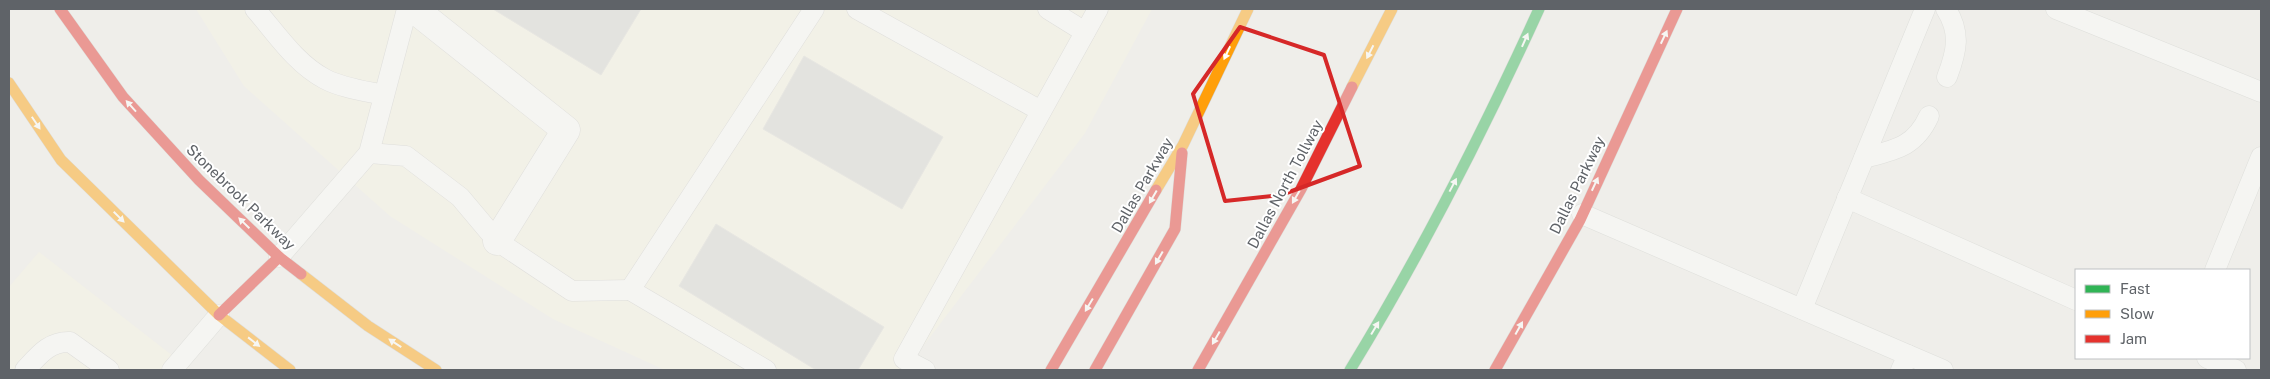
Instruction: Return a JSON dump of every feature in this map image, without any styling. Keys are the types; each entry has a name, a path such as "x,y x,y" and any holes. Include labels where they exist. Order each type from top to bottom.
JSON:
{"main road":[{"name":"Stonebrook Parkway","path":"60,9 123,97 199,180 279,257 368,326 436,370"},
{"name":"Dallas Parkway","path":"1051,370 1183,144 1248,9"},
{"name":"Dallas North Tollway","path":"1198,370 1301,189 1392,9"},
{"path":"1350,370 1382,318 1492,112 1539,9"},
{"name":"Dallas Parkway","path":"1495,370 1582,214 1677,9"},
{"path":"9,83 61,160 219,315 290,370"},
{"path":"1094,370 1175,229 1183,144"},
{"path":"219,315 279,257"}],"street":[{"path":"414,9 566,130 497,241"}],"lane":[{"path":"255,9 300,61 313,72 337,84 384,95"},
{"path":"279,257 369,153 407,9"},
{"path":"630,290 814,9"},
{"path":"858,9 1041,111"},
{"path":"1048,9 1085,32"},
{"path":"925,370 900,365 1098,9"},
{"path":"1802,309 1925,9"},
{"path":"1946,9 1954,22 1957,52 1947,77"},
{"path":"2056,9 2261,92"},
{"path":"1864,158 1898,149 1922,131 1929,116"},
{"path":"369,153 406,156 460,197 497,241 572,291 630,290 766,370"},
{"path":"2215,269 2261,157"},
{"path":"1847,198 2075,300"},
{"path":"1582,214 1802,309 1904,363 1943,370"},
{"path":"172,370 219,315"},
{"path":"25,370 45,349 63,341 70,342 109,370"},
{"path":"2209,359 2236,370"}],"highlighted area":[{"path":"1240,27 1324,55 1360,166 1281,195 1225,201 1193,94"}],"shaded area":[{"path":"196,9 1152,9 1085,133 905,370 665,370 553,319 390,216 244,86"},
{"path":"39,252 191,370 9,370 9,287"}],"building":[{"path":"493,9 641,9 601,75"},
{"path":"804,56 943,137 902,209 763,129"},
{"path":"716,224 884,327 858,370 816,370 679,286"}],"traffic: fast":[{"path":"1350,370 1402,282 1450,192 1496,101 1539,9"}],"traffic: slow":[{"path":"1156,190 1183,145 1248,9"},
{"path":"1352,87 1392,9"},
{"path":"9,83 61,160 219,315 290,370"},
{"path":"301,274 368,326 436,370"}],"traffic: jam":[{"path":"60,9 123,97 199,180 279,257 301,274"},
{"path":"1495,370 1580,220 1677,9"},
{"path":"1198,370 1301,189 1352,87"},
{"path":"1095,370 1175,229 1182,153"},
{"path":"1051,370 1156,190"},
{"path":"219,315 279,257"}]}
